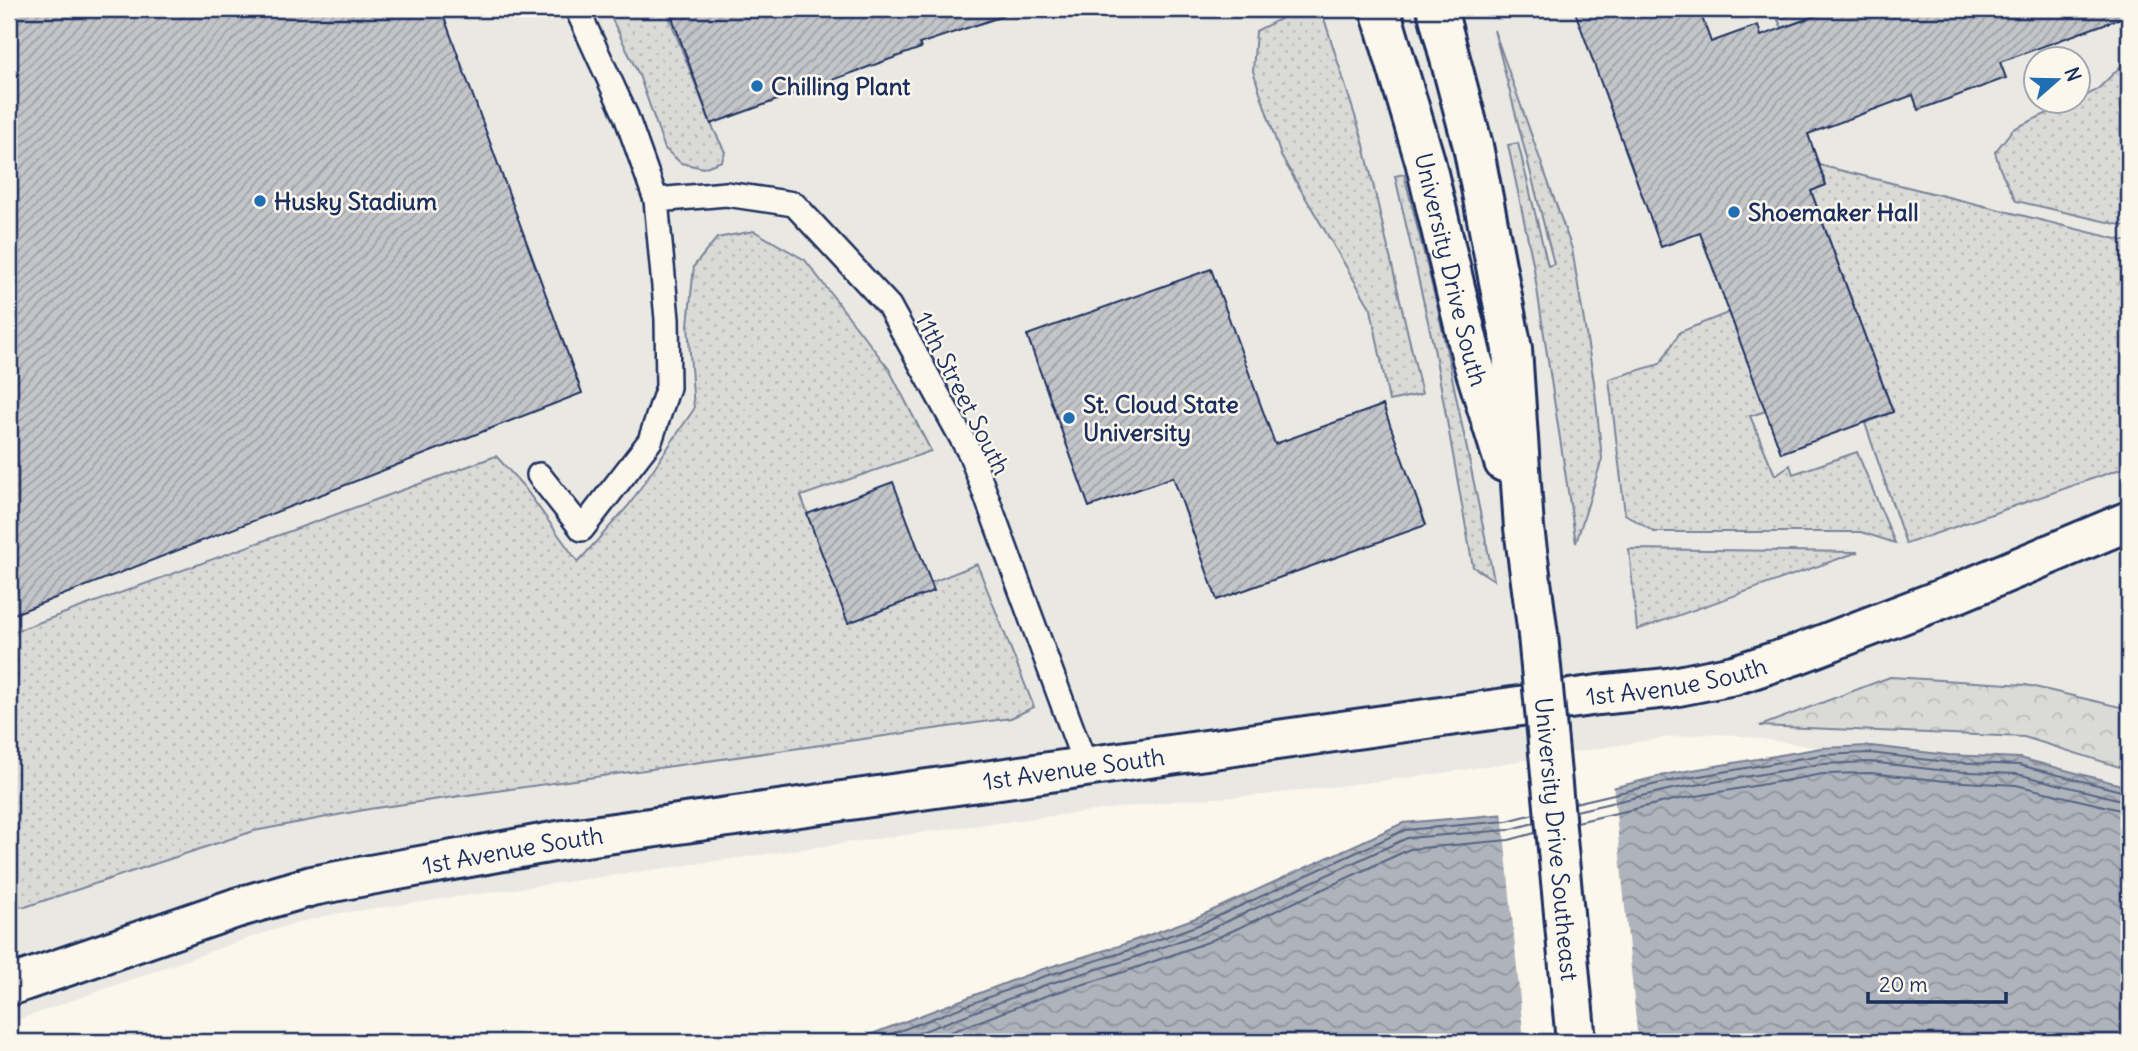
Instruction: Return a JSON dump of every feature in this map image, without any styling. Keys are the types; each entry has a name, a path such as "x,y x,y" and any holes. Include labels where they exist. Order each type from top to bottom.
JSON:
{"street":[{"name":"University Drive South","path":"1380,9 1425,161 1472,359 1524,528"},
{"name":"University Drive South","path":"1437,9 1473,146 1512,349 1524,528 1538,635"},
{"name":"1st Avenue South","path":"9,986 204,919 312,886 564,840 1598,695 1668,688 1734,675 1798,654 2128,526"},
{"name":"University Drive Southeast","path":"1538,635 1576,1042"}],"lane":[{"path":"539,475 582,529 650,441 668,387 667,319 656,200 626,116 577,9"},
{"name":"11th Street South","path":"656,200 726,194 794,204 889,306 971,455 1086,767"}],"shaded area":[{"name":"St. Cloud State University","path":"9,9 2129,9 2129,787 2020,758 1948,755 1871,746 1821,748 1735,735 1708,734 1663,738 1437,774 1264,795 1183,800 955,828 334,914 237,942 9,1023"}],"green space":[{"path":"607,9 666,9 711,124 725,152 722,161 703,168 681,163 665,149 639,75"},
{"path":"1287,9 1321,9 1363,141 1422,394 1389,401 1371,309 1281,156 1253,71 1256,31 1288,15"},
{"path":"1805,9 1834,9 1782,28 1778,20"},
{"path":"1494,30 1572,249 1594,382 1602,459 1576,543 1533,263 1508,145 1518,143 1548,266 1554,264"},
{"path":"2129,58 2129,227 2016,201 2000,169 1995,152 2013,129 2041,116 2092,116 2092,92"},
{"path":"1819,165 2129,242 2129,466 1906,544 1865,423 1893,412 1811,191 1826,185"},
{"path":"1404,174 1438,309 1494,580 1473,567 1434,348 1395,176"},
{"path":"754,231 805,260 889,369 931,451 801,496 846,617 977,564 1034,707 1011,718 369,809 254,831 25,907 9,905 9,660 13,632 496,456 524,487 578,562 629,505 694,409 688,325 694,266 717,238"},
{"path":"1730,312 1766,411 1750,416 1775,475 1790,465 1793,474 1857,452 1895,543 1861,532 1654,532 1625,514 1609,379 1660,364 1680,332"},
{"path":"1629,549 1857,552 1858,552 1637,630"},
{"path":"1890,677 2026,685 2129,709 2129,770 2024,737 1760,726"}],"water":[{"path":"1871,746 1948,755 2020,758 2129,787 2129,1042 851,1042 1040,970 1119,946 1198,917 1403,823 1506,814 1669,774 1821,748"}],"pier":[{"path":"1613,783 1638,1042 1524,1042 1502,811"}],"building":[{"name":"Husky Stadium","path":"9,9 441,9 582,393 9,616"},
{"name":"Chilling Plant","path":"669,9 1002,9 1003,16 919,44 921,48 711,124"},
{"name":"Shoemaker Hall","path":"1574,9 1699,9 1711,42 1758,25 1761,36 1834,9 2129,9 2129,15 2044,46 2022,46 2022,54 2000,62 2006,78 1918,110 1913,95 1808,134 1826,185 1811,191 1893,412 1781,453 1700,233 1661,247"},
{"path":"1211,269 1275,444 1383,405 1426,525 1217,600 1173,477 1089,507 1027,335"},
{"path":"893,482 934,591 848,623 807,514"}],"place":[{"name":"Chilling Plant","path":"757,86"},
{"name":"Husky Stadium","path":"260,201"},
{"name":"Shoemaker Hall","path":"1734,212"},
{"name":"St. Cloud State University","path":"1069,418"}]}
